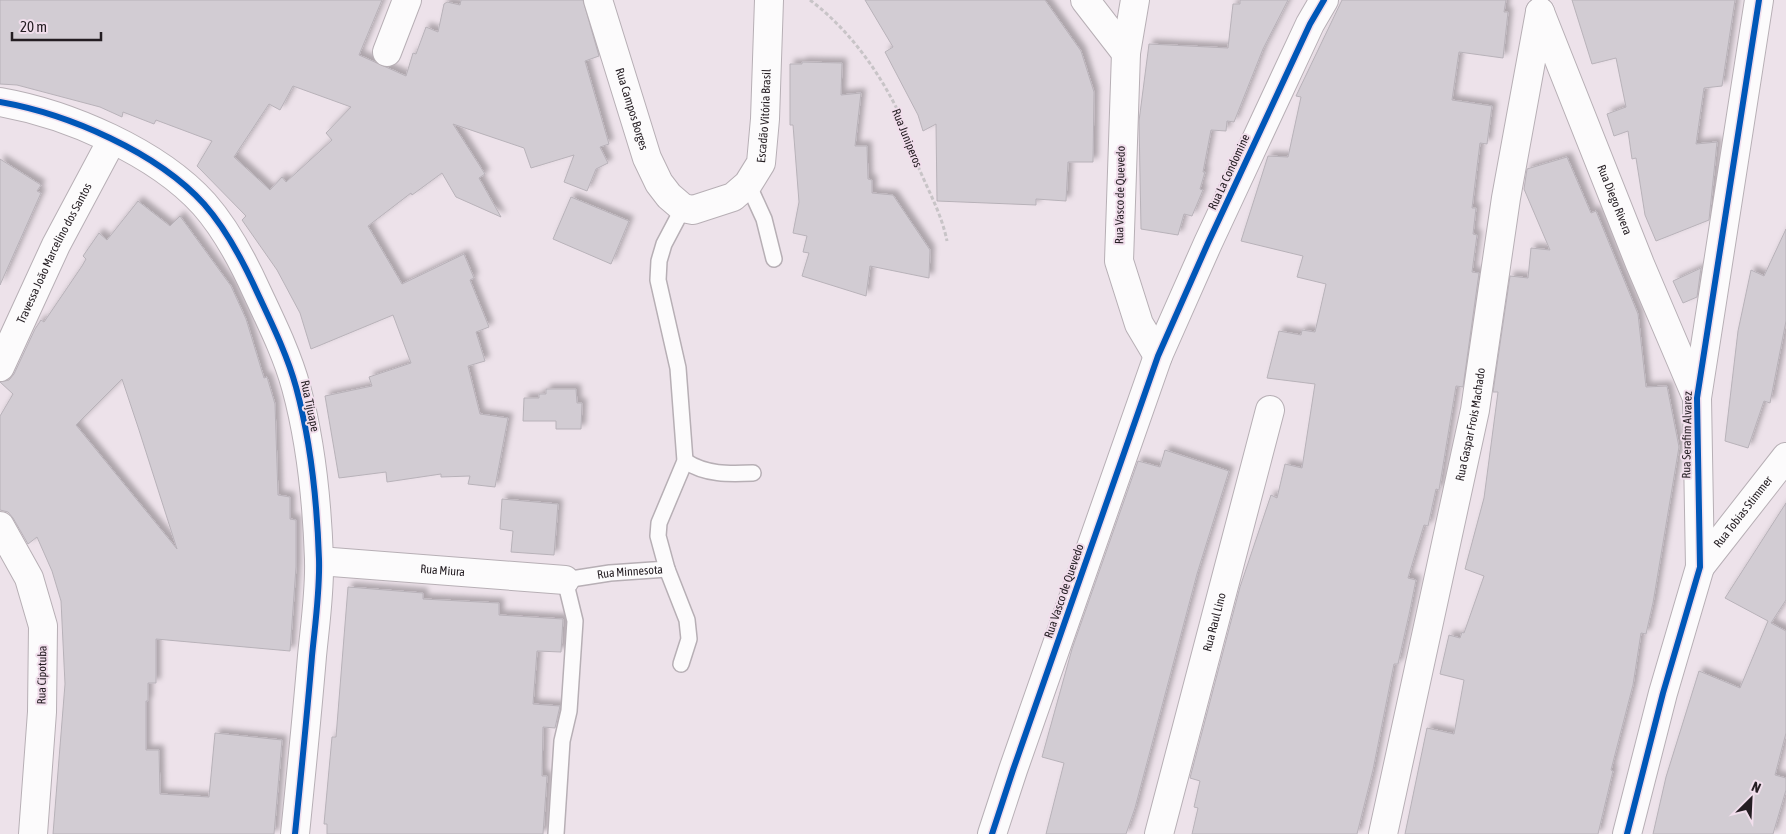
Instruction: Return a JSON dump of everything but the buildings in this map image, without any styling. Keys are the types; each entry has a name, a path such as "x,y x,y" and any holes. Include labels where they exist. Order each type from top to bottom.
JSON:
{"street":[{"path":"387,52 408,0"},
{"name":"Rua Campos Borges","path":"598,0 647,158 659,183 683,208"},
{"name":"Escadão Vitória Brasil","path":"683,208 693,210 733,197 748,184 760,163 765,119 769,0"},
{"path":"1085,0 1126,53"},
{"name":"Rua Vasco de Quevedo","path":"992,834 1158,356 1139,324 1119,261 1126,53 1135,0"},
{"name":"Rua La Condomine","path":"1158,356 1208,243 1310,24 1324,0"},
{"name":"Rua Serafim Alvarez","path":"1627,834 1663,693 1700,567 1697,398 1759,0"},
{"name":"Rua Diego Rivera","path":"1539,6 1640,264 1697,398"},
{"name":"Rua Gaspar Frois Machado","path":"1383,834 1475,410 1506,198 1539,6"},
{"name":"Rua Tijuape","path":"0,102 78,123 146,158 182,184 204,203 222,227 245,267 274,329 296,386 314,479 319,561 312,661 295,834"},
{"name":"Travessa João Marcelino dos Santos","path":"0,367 56,245 112,140"},
{"name":"Rua Raul Lino","path":"1159,834 1270,410"},
{"name":"Rua Tobias Stimmer","path":"1700,567 1786,457"},
{"name":"Rua Cipotuba","path":"0,526 29,578 43,626 42,712 33,834"},
{"name":"Rua Miura","path":"319,561 565,580"}],"lane":[{"path":"748,184 764,219 774,259"},
{"name":"Rua Minnesota","path":"565,580 610,573 667,570 658,536 659,523 685,461 678,368 658,280 659,261 664,244 683,208"},
{"path":"685,461 697,469 716,473 753,473"},
{"path":"667,570 687,620 689,638 681,664"},
{"path":"556,834 562,741 569,711 575,621 565,580"}],"cycle path":[{"path":"992,834 1158,356 1208,243 1310,24 1324,0"},
{"path":"1627,834 1663,693 1700,567 1697,398 1759,0"},
{"path":"0,102 54,116 110,138 137,152 185,185 204,204 234,246 252,280 283,350 296,387 306,429 315,494 319,559 317,608 295,834"}]}
